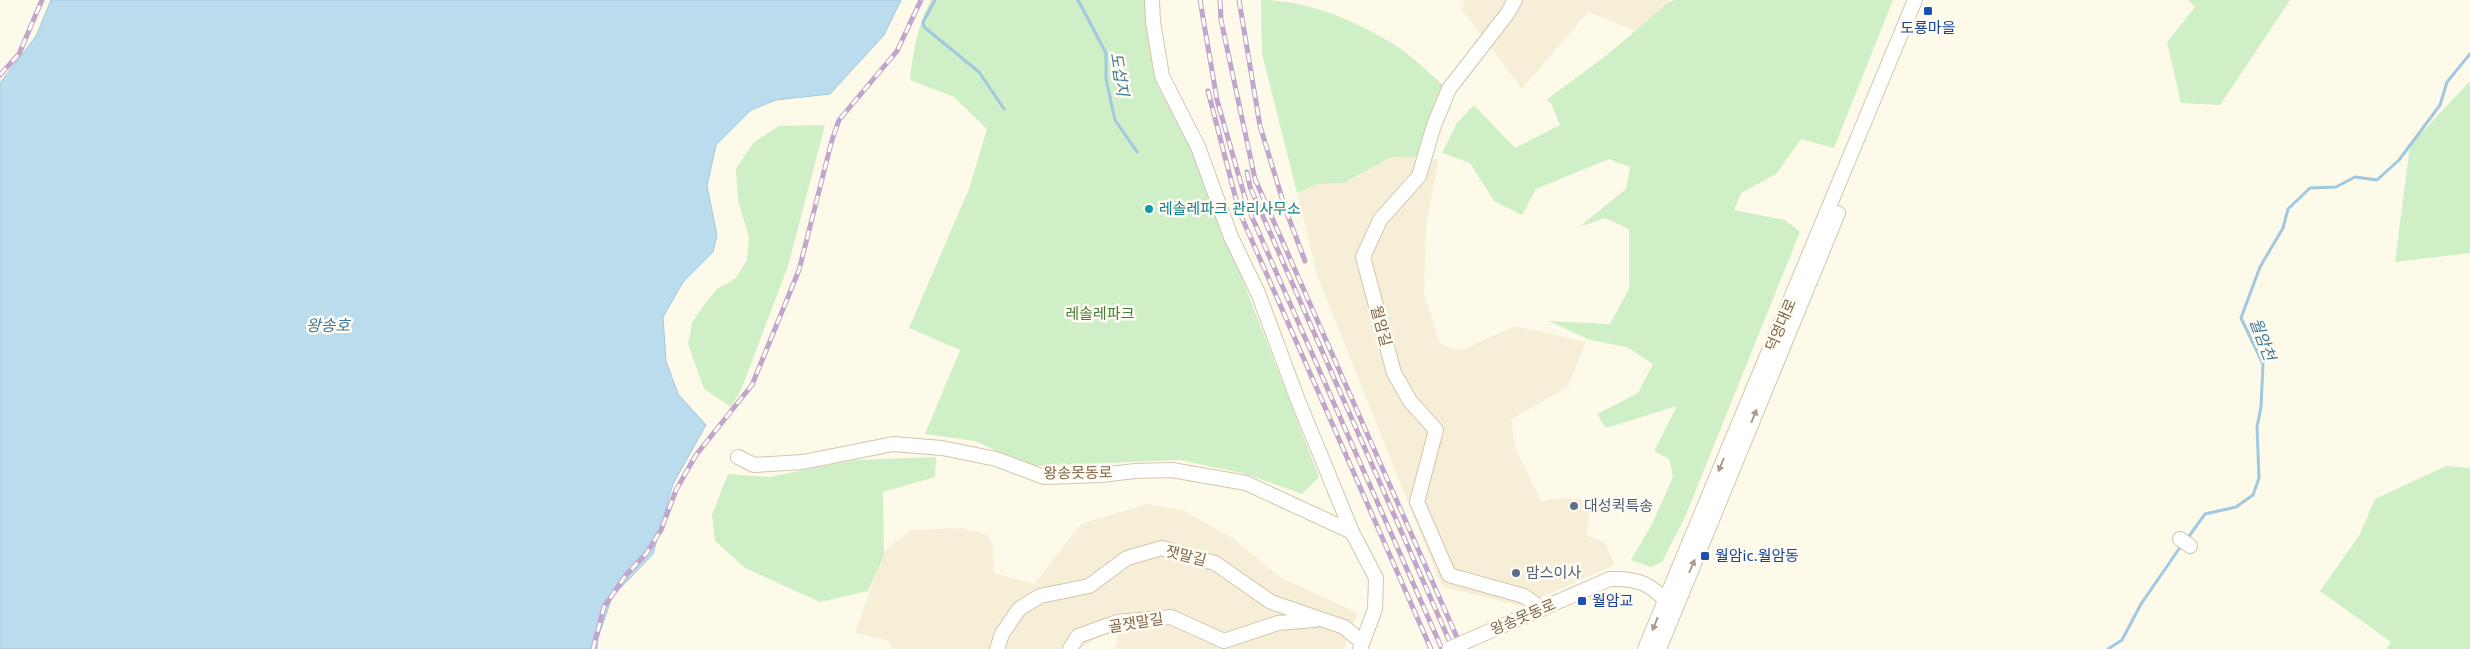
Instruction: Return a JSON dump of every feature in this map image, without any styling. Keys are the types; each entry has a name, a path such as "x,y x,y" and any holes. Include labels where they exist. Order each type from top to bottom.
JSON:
{"street":[{"path":"1152,0 1153,22 1162,76 1198,147 1231,237 1258,293 1297,398 1352,532 1376,578 1375,609 1361,646"},
{"name":"월암길","path":"1515,0 1449,88 1434,125 1419,176 1380,220 1363,257 1394,373 1410,401 1436,430 1417,502 1449,575 1524,596 1542,609"},
{"name":"덕영대로","path":"1659,649 1669,605 1915,0"},
{"name":"덕영대로","path":"1645,649 1669,605 1924,0"},
{"name":"왕송못동로","path":"738,457 754,465 803,462 893,444 942,448 996,459 1044,477 1172,470 1246,483 1352,532"},
{"name":"잿말길","path":"997,649 1002,634 1019,609 1040,596 1089,586 1127,558 1162,548 1216,563 1271,602 1344,627 1361,646"},
{"name":"왕송못동로","path":"1449,649 1610,579 1630,578 1652,586 1669,605"},
{"name":"골잿말길","path":"1070,649 1078,636 1117,622 1171,618 1224,641 1278,622 1321,619"}],"shaded area":[{"path":"1465,0 1668,0 1669,2 1636,31 1588,12 1522,89 1462,10"},
{"path":"1391,157 1439,159 1426,226 1424,292 1440,344 1459,351 1515,326 1586,342 1568,387 1511,419 1515,447 1541,501 1560,498 1591,500 1587,536 1605,542 1615,565 1521,606 1442,587 1317,275 1297,193 1317,184 1345,183"},
{"path":"1147,504 1183,510 1234,539 1280,577 1358,613 1344,649 1115,649 1119,630 1097,638 1080,649 893,649 887,640 855,633 884,551 911,530 961,528 986,534 993,546 994,573 1034,584 1081,524"}],"green space":[{"name":"레솔레파크","path":"931,0 1147,0 1155,80 1193,152 1319,477 1302,494 1246,474 1180,460 1031,466 975,441 925,434 960,350 909,328 969,189 987,129 954,97 910,80 916,39"},
{"path":"1261,0 1297,4 1348,20 1402,49 1446,87 1419,158 1391,157 1344,183 1317,184 1297,193 1262,54"},
{"path":"1675,0 1893,0 1834,148 1801,139 1776,174 1741,193 1734,210 1785,220 1800,232 1685,517 1662,562 1651,567 1631,560 1652,524 1673,477 1669,459 1654,451 1677,406 1606,428 1597,414 1638,393 1653,364 1627,347 1590,340 1549,321 1610,324 1629,289 1629,229 1605,218 1579,227 1626,189 1630,167 1609,159 1536,189 1522,215 1494,201 1470,163 1442,153 1457,123 1474,105 1515,148 1560,125 1551,103 1546,100 1607,55 1669,2"},
{"path":"2188,0 2290,0 2220,105 2181,103 2167,42 2195,7"},
{"path":"2470,81 2470,253 2395,262 2410,145"},
{"path":"825,125 788,266 741,390 731,407 704,389 688,344 692,323 704,305 717,289 736,278 747,260 749,237 738,201 736,169 754,142 779,126"},
{"path":"936,457 935,477 883,492 884,555 868,591 820,602 745,568 715,541 712,515 728,474 769,477 855,460"},
{"path":"2446,466 2470,468 2470,649 2386,649 2391,642 2320,591 2359,536 2375,499"}],"water":[{"name":"왕송호","path":"51,0 901,0 884,35 830,94 776,100 751,110 716,145 707,186 717,235 713,252 683,282 663,317 666,361 678,394 706,425 673,484 653,554 612,597 598,638 597,649 0,649 0,83 36,36"}],"waterway":[{"name":"도섭지","path":"935,0 923,22 924,27 979,72 1004,109"},
{"name":"도섭지","path":"1078,0 1106,53 1106,79 1115,120 1137,152"},
{"name":"월암천","path":"2187,539 2205,514 2236,507 2253,495 2259,478 2257,427 2261,407 2263,364 2241,318 2260,267 2283,228 2288,209 2310,188 2336,187 2355,177 2377,180 2399,160 2440,105 2447,82 2470,54"},
{"name":"월암천","path":"2108,649 2122,640 2141,604 2181,546"}],"railway":[{"path":"0,75 19,54 42,0"},
{"path":"593,649 604,607 626,575 646,554 661,530 676,490 696,455 752,385 799,270 832,140 839,120 897,51 921,0"},
{"path":"1200,0 1217,100 1248,208 1442,649"},
{"path":"1220,0 1221,20 1255,179 1462,649"},
{"path":"1239,0 1260,126 1285,208 1305,261"},
{"path":"1208,91 1239,211 1431,649"},
{"path":"1247,172 1250,187 1453,649"}],"place":[{"name":"도룡마을","path":"1928,11"},
{"name":"레솔레파크 관리사무소","path":"1149,209"},
{"name":"대성퀵특송","path":"1574,506"},
{"name":"월암ic.월암동","path":"1705,556"},
{"name":"맘스이사","path":"1516,573"},
{"name":"월암교","path":"1582,601"}]}
